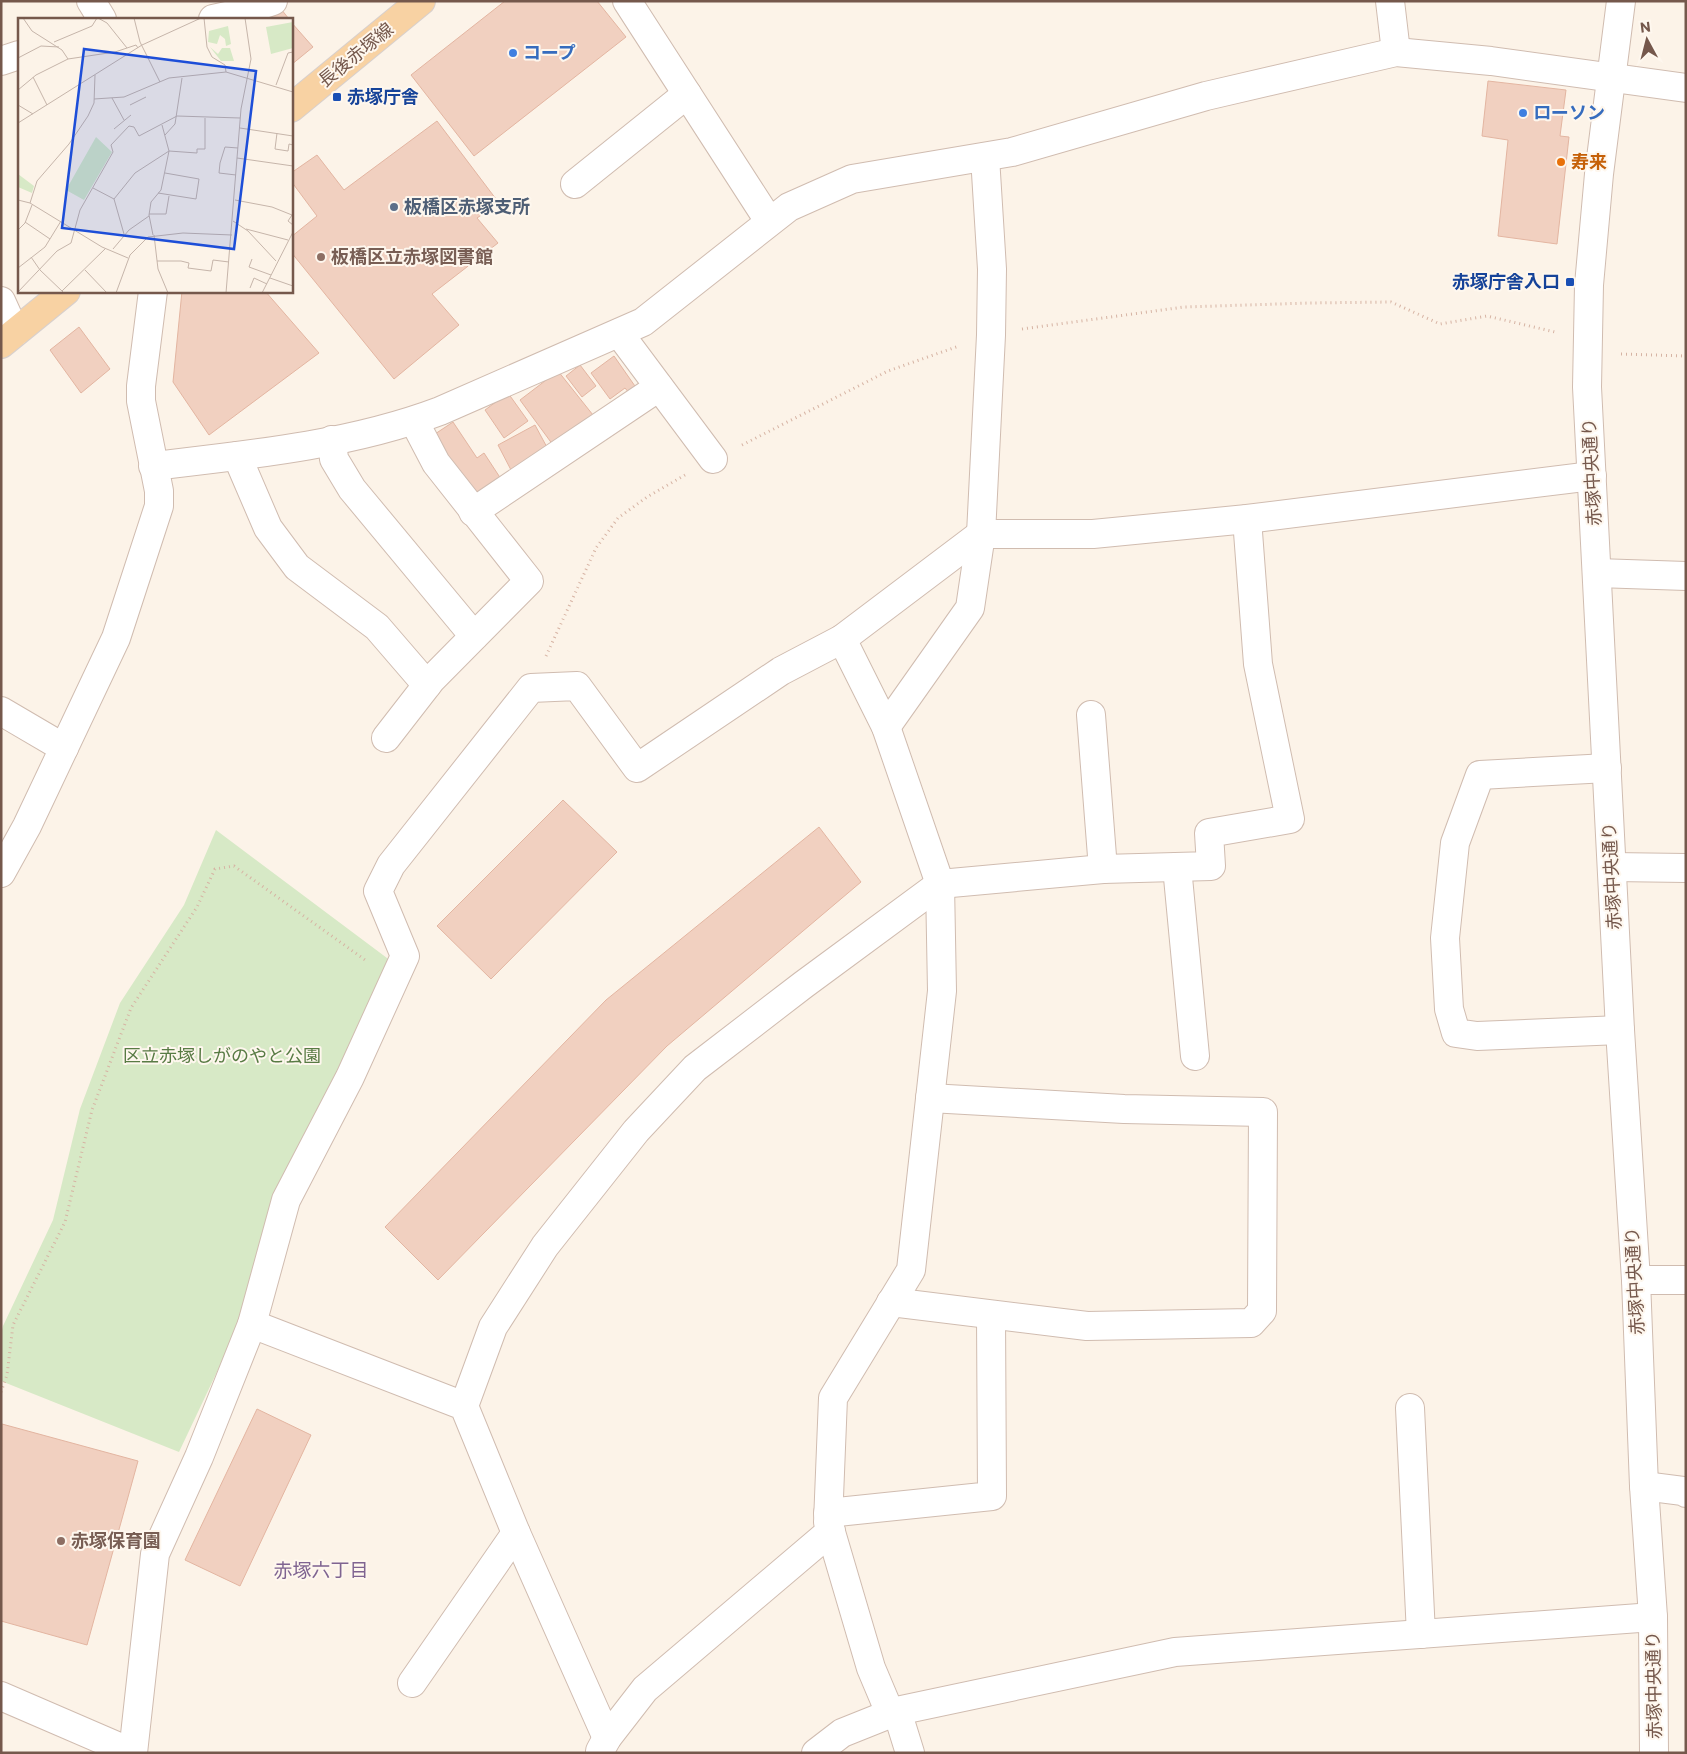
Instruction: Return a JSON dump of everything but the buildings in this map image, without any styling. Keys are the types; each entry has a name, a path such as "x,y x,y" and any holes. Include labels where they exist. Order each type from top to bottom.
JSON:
{"main road":[{"name":"長後赤塚線","path":"292,107 421,1"},
{"path":"8,338 65,292"}],"street":[{"path":"91,1 101,18"},
{"path":"217,18 272,1"},
{"path":"627,1 769,221"},
{"path":"1390,1 1396,52"},
{"name":"赤塚中央通り","path":"1621,1 1599,174 1589,285 1587,387 1620,1030 1636,1280 1644,1486 1653,1617 1654,1753"},
{"path":"153,466 237,456 332,440 414,421 440,411 643,322 788,207 852,179 1012,152 1206,96 1396,52 1491,62 1686,88"},
{"path":"1,61 18,55"},
{"path":"575,184 687,94"},
{"path":"886,727 970,608 981,534 990,335 992,269 985,156"},
{"path":"1,872 27,826 116,638 159,506 159,491 141,401 141,386 153,292"},
{"path":"1,301 8,338"},
{"path":"619,333 713,459"},
{"path":"473,512 659,387"},
{"path":"386,738 427,685 529,581 436,463 414,421"},
{"path":"332,440 334,459 352,489 474,636"},
{"path":"237,456 268,528 297,567 377,627 427,685"},
{"path":"1,1696 133,1753 155,1554 199,1457 252,1324 286,1200 350,1077 405,956 378,891 391,865 532,688 577,686 638,768 781,671 842,639 981,534 1093,534 1247,519 1592,476"},
{"path":"603,1746 464,1406 493,1327 545,1246 636,1131 695,1068 802,985 940,884 1103,869 1211,866 1209,833 1290,820 1258,664 1247,519"},
{"path":"1597,573 1686,576"},
{"path":"842,639 886,727 940,884 942,992 911,1270 833,1398 829,1522 871,1668 893,1712 910,1753"},
{"path":"1,711 64,748"},
{"path":"1091,715 1103,869"},
{"path":"1607,768 1480,775 1455,843 1445,938 1449,1009 1456,1032 1477,1036 1620,1030"},
{"path":"1177,867 1195,1056"},
{"path":"1612,867 1686,868"},
{"path":"891,1302 1087,1326 1251,1323 1262,1311 1263,1112 1124,1109 930,1098"},
{"path":"1636,1280 1686,1280"},
{"path":"603,1746 645,1689 829,1522 992,1496 991,1315"},
{"path":"252,1324 464,1406"},
{"path":"1410,1408 1421,1634"},
{"path":"1644,1486 1686,1492"},
{"path":"412,1683 516,1533"},
{"path":"816,1753 842,1733 893,1712 1175,1652 1653,1617"}],"path":[{"path":"990,335 1184,307 1391,302 1440,324 1487,316 1588,346 1686,356"},
{"path":"1,1392 7,1375 13,1325 65,1222 92,1110 131,1008 197,907 215,869 234,866 394,981"}],"green space":[{"name":"区立赤塚しがのやと公園","path":"216,830 391,961 242,1319 179,1452 1,1381 1,1334 3,1326 53,1220 80,1109 120,1003 184,905"}],"place":[{"name":"コープ","path":"513,53"},
{"name":"赤塚庁舎","path":"337,97"},
{"name":"ローソン","path":"1523,113"},
{"name":"寿来","path":"1561,162"},
{"name":"板橋区赤塚支所","path":"394,207"},
{"name":"板橋区立赤塚図書館","path":"321,257"},
{"name":"赤塚庁舎入口","path":"1570,282"},
{"name":"赤塚保育園","path":"61,1541"}],"district":[{"name":"赤塚六丁目","path":"321,1570"}]}
